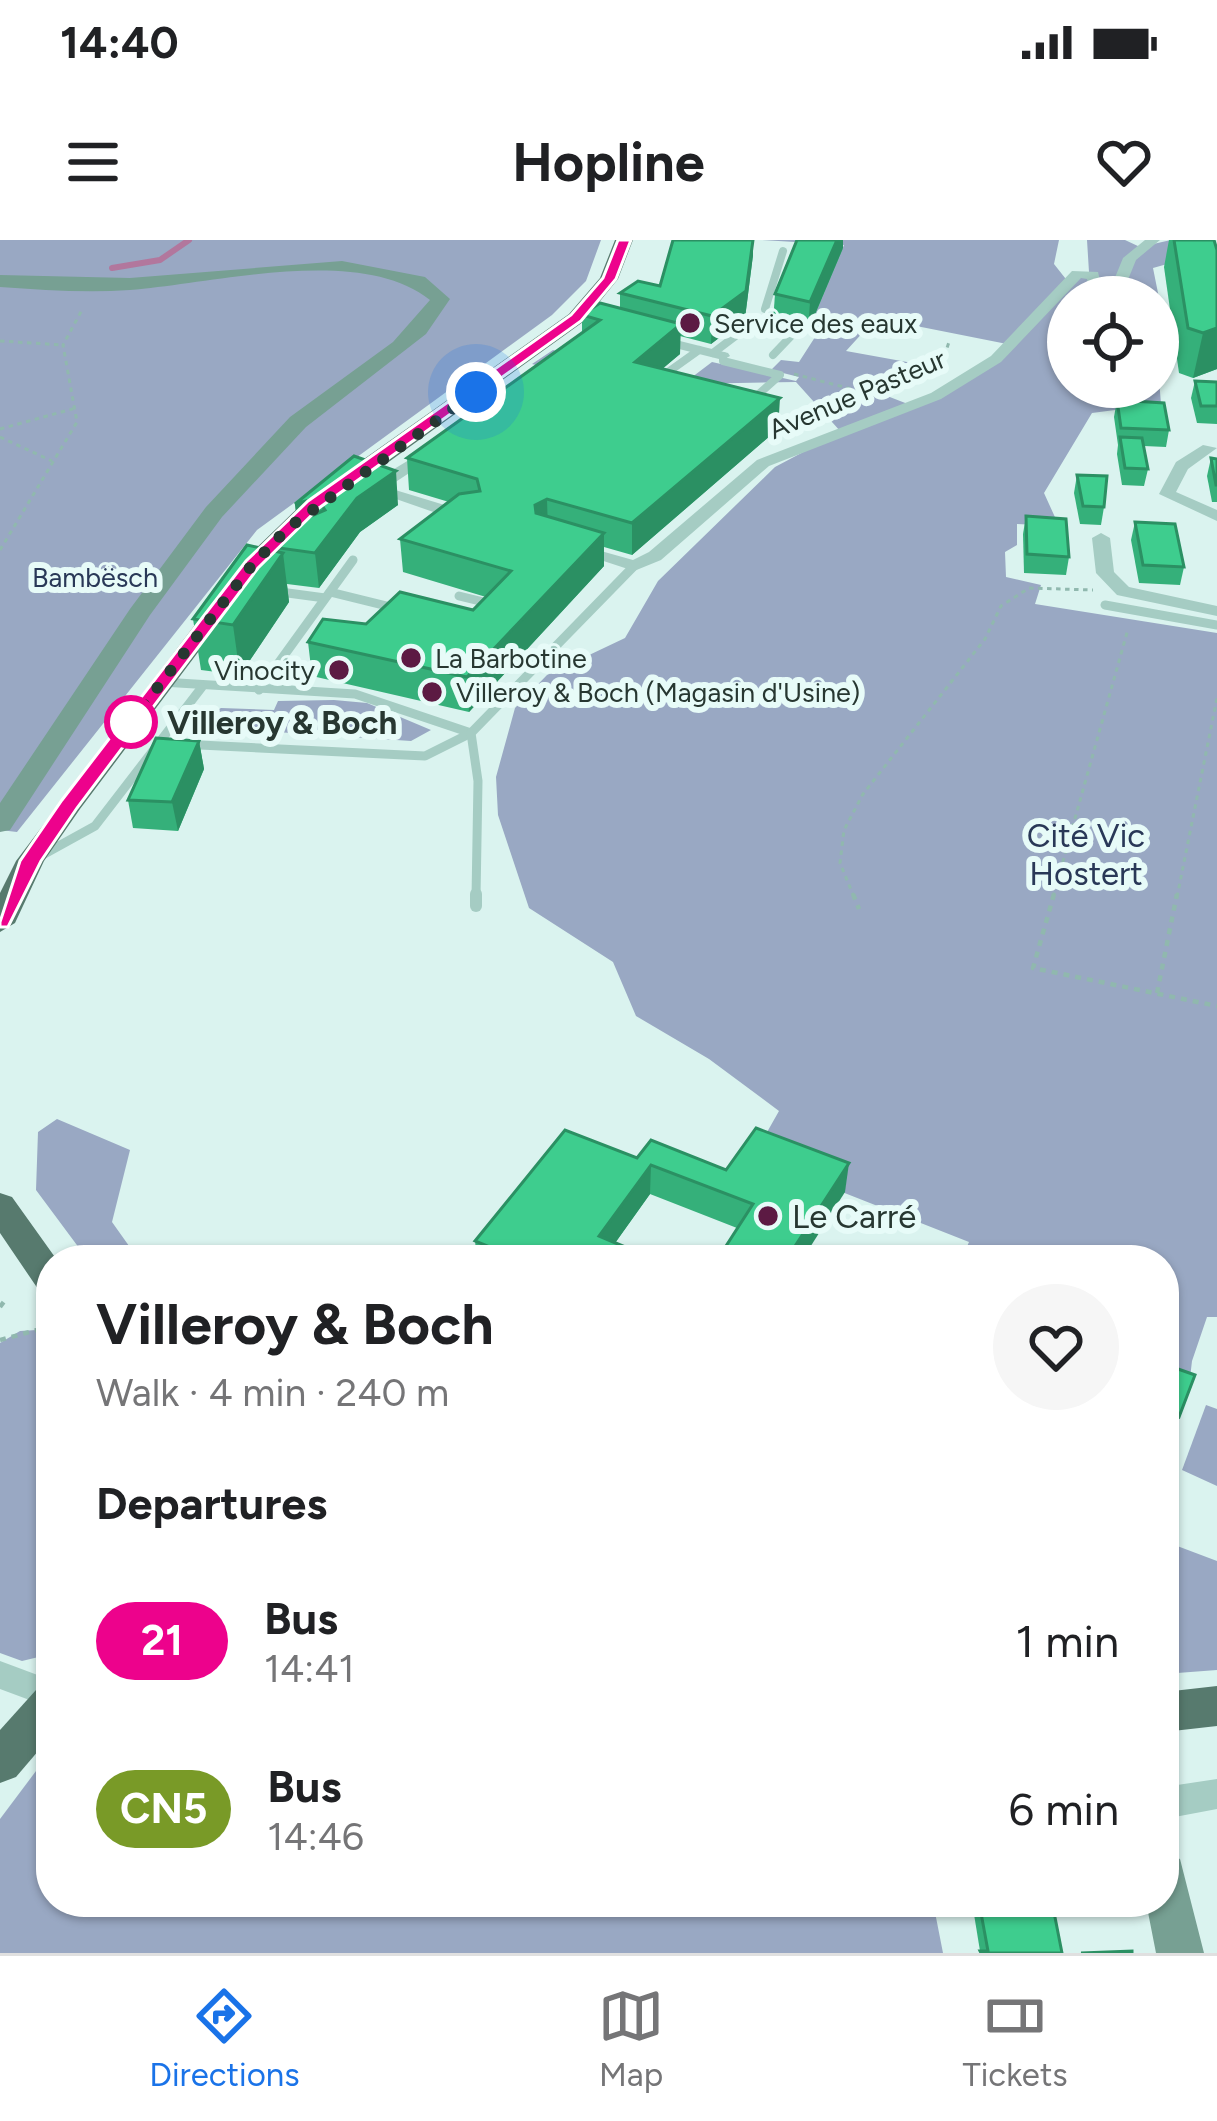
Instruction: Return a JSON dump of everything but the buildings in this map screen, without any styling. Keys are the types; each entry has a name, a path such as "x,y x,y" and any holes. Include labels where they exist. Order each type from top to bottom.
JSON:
{"main road":[{"path":"0,923 30,861 161,682 288,528 582,320 607,294 624,240"},
{"path":"0,281 130,284 334,262 417,275 440,299 427,323 300,420 234,489 0,824"},
{"path":"0,1206 36,1258"},
{"path":"1179,1710 1217,1706"},
{"path":"0,1762 36,1721"},
{"path":"1173,1917 1180,1953"}],"street":[{"path":"1123,276 1130,258 1153,240"},
{"name":"Avenue Pasteur","path":"634,566 655,556 763,463 908,407 996,359 1047,305"},
{"path":"632,333 712,353"},
{"path":"444,444 382,483 384,492 471,519"},
{"path":"1209,448 1195,452 1168,484 1167,494 1217,516"},
{"path":"1101,538 1105,573 1123,591 1217,611"},
{"path":"565,546 634,566"},
{"path":"0,1675 36,1688"},
{"path":"1179,1800 1217,1794"}],"lane":[{"path":"765,309 783,251"},
{"path":"664,375 712,353 749,326 794,333 773,355"},
{"path":"712,353 772,368"},
{"path":"712,353 723,361 780,375 744,406"},
{"path":"740,388 760,393"},
{"path":"259,690 352,560"},
{"path":"200,746 425,756 471,733 634,566"},
{"path":"279,576 267,590 328,595 421,614"},
{"path":"459,596 488,603 477,614"},
{"path":"1105,605 1217,625"},
{"path":"161,682 374,697 471,733"},
{"path":"30,861 95,826 202,687"},
{"path":"471,733 478,781 476,906"}],"path":[{"path":"0,550 77,422 63,345 80,310 130,284"},
{"path":"908,407 905,397 910,384 944,358 950,339"},
{"path":"0,341 63,345"},
{"path":"772,368 908,407"},
{"path":"0,429 76,407"},
{"path":"0,437 52,461"},
{"path":"859,909 840,863 844,830 863,794 986,639 1001,606 1029,588 1123,591"},
{"path":"1133,610 1033,968 1217,1006"},
{"path":"1157,994 1217,698"},
{"path":"0,1307 6,1299"},
{"path":"0,1340 36,1330"}],"green space":[{"name":"Bambësch","path":"0,240 601,240 586,281 552,315 257,530 17,832 0,830"},
{"name":"Cité Vic Hostert","path":"762,240 1059,240 1054,264 1063,276 1047,276 1047,408 1130,408 1092,413 1044,493 1059,526 1017,524 1017,545 1005,552 1006,577 1041,585 1035,604 1217,633 1217,1317 1207,1317 1192,1361 1188,1395 1179,1392 1179,1245 968,1245 753,1157 779,1111 709,1059 636,1016 613,962 529,908 498,815 496,777 515,708 547,675 625,638 658,581 775,467 841,432 796,382 683,384 712,362 796,381 799,377 771,370 781,360 799,362 817,334 808,331 844,245","holes":["876,318 1012,345 913,406 882,394 918,364 846,351"]},
{"path":"1087,240 1125,240 1140,247 1171,240 1217,245 1217,250 1153,268 1155,276 1082,276 1089,272"},
{"path":"553,350 683,384 652,395 532,364"},
{"path":"278,701 367,703 431,730 411,741 188,726 221,708 274,710"},
{"path":"57,1119 130,1150 112,1222 128,1245 77,1245 36,1190 38,1132"},
{"path":"36,1330 36,1658 22,1661 0,1653 0,1343 20,1331"},
{"path":"1206,1405 1217,1409 1217,1486 1182,1470"},
{"path":"1179,1547 1217,1561 1217,1670 1179,1673"},
{"path":"36,1771 36,1917 936,1917 943,1953 0,1953 0,1819"}],"waterway":[{"path":"112,268 160,260 189,240"}],"bus line":[{"name":"21","path":"0,922 30,861 69,804 252,565 314,505 576,318 609,279 624,240"}],"place":[{"name":"Service des eaux","path":"690,323"},
{"name":"La Barbotine","path":"411,658"},
{"name":"Vinocity","path":"339,670"},
{"name":"Villeroy & Boch (Magasin d'Usine)","path":"432,692"},
{"name":"Villeroy & Boch","path":"131,722"},
{"name":"Le Carré","path":"768,1216"}],"route":[{"path":"131,722 252,565 288,528 476,392"}]}
